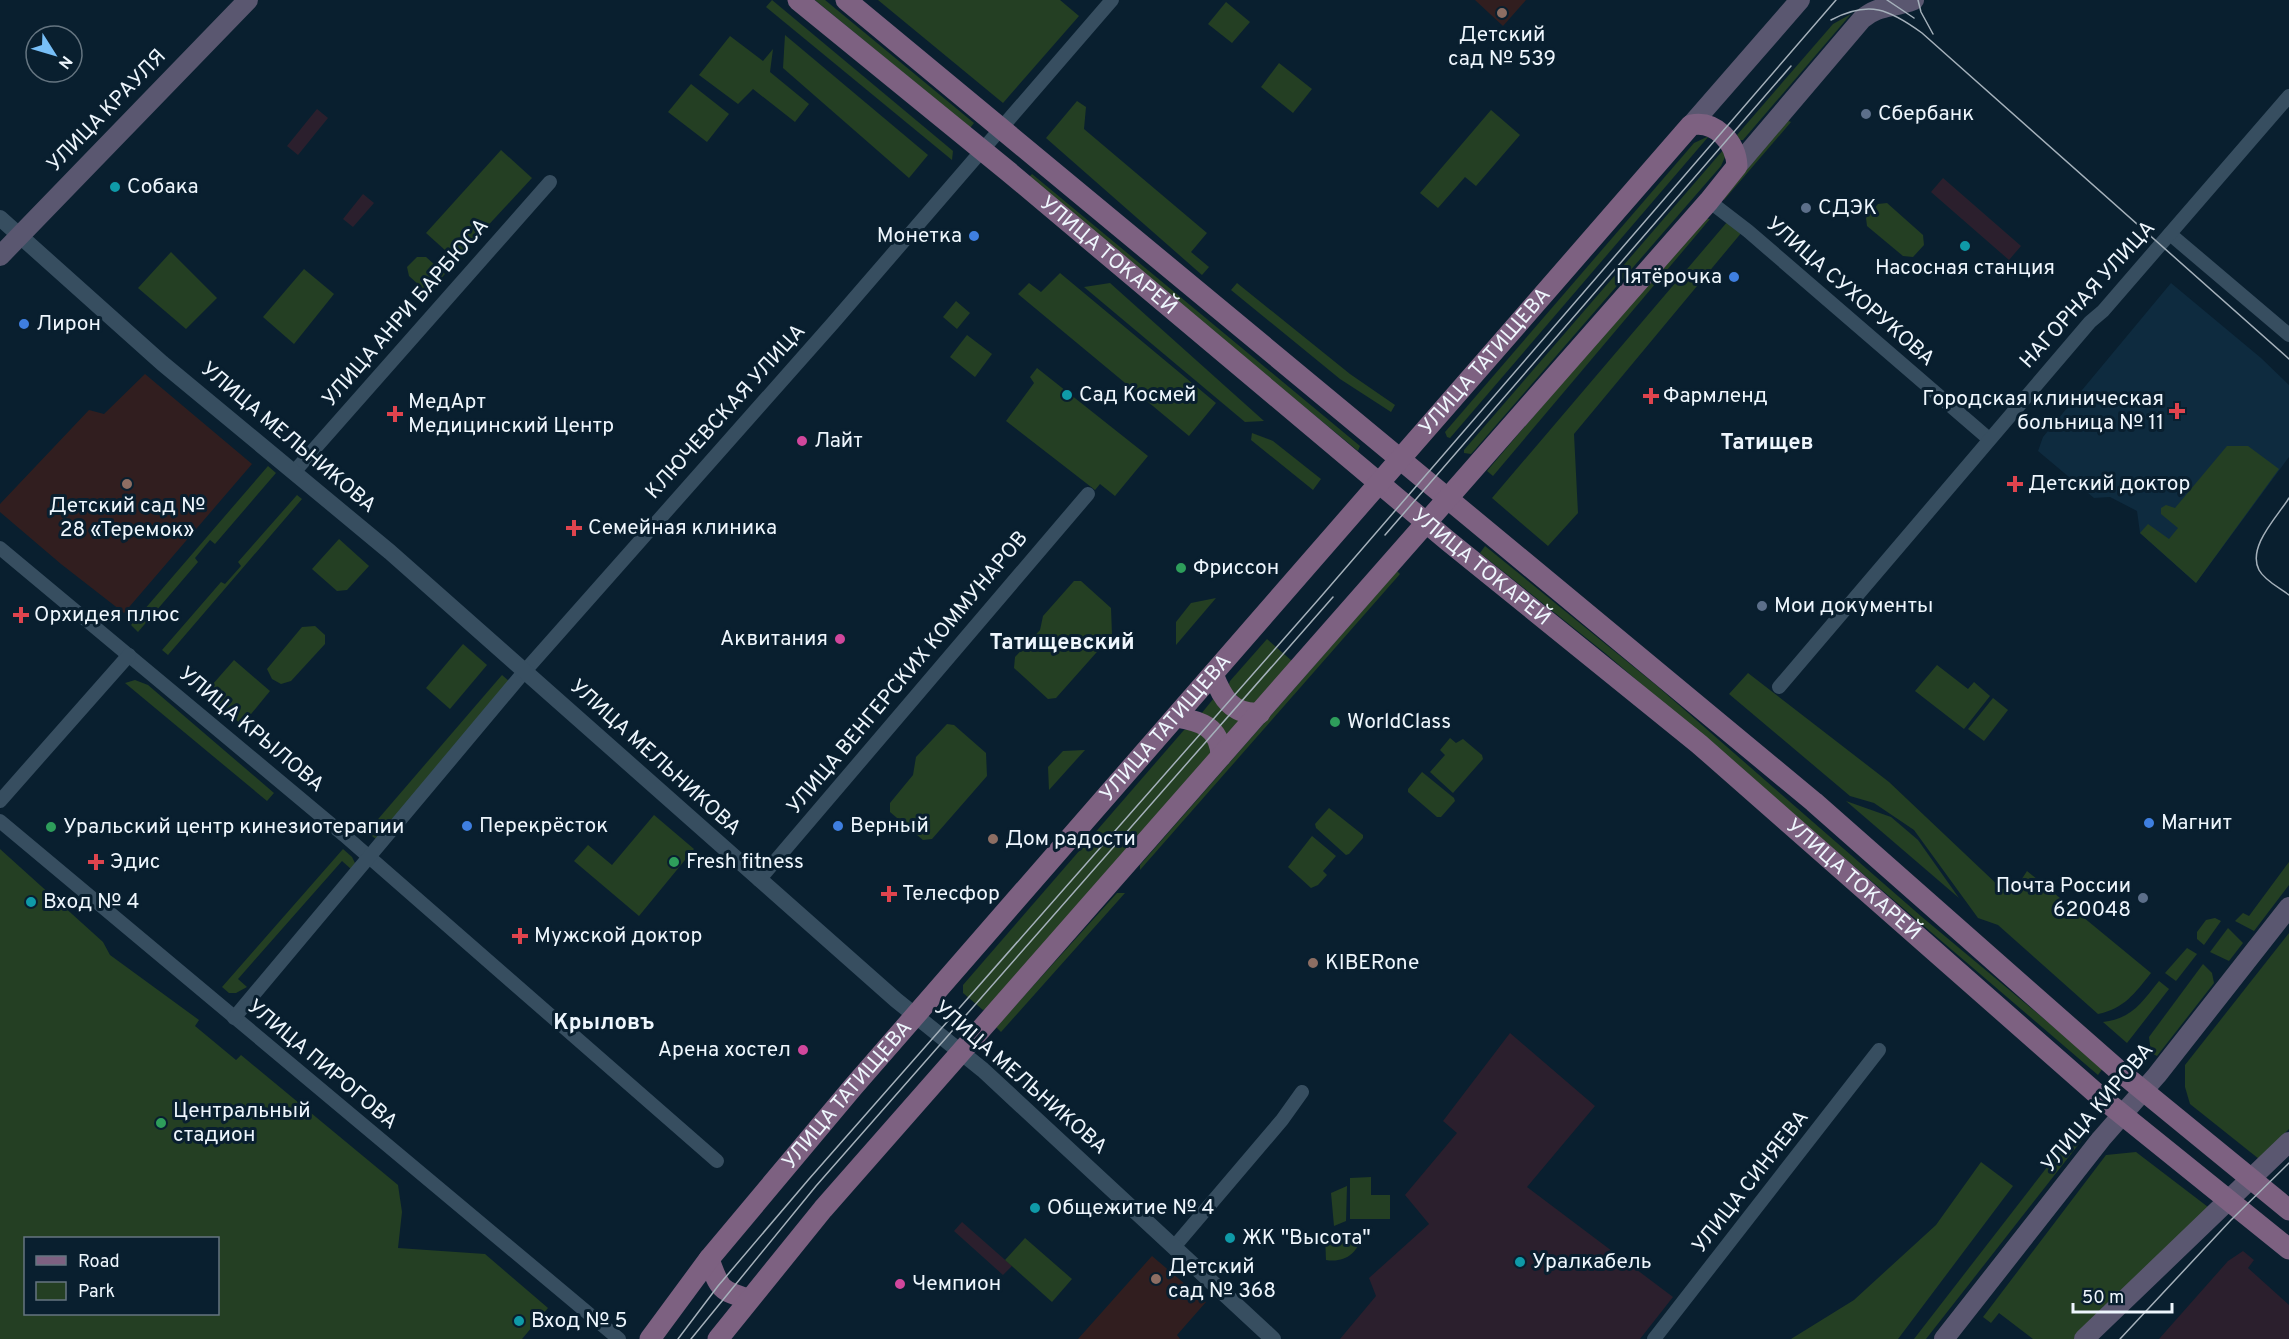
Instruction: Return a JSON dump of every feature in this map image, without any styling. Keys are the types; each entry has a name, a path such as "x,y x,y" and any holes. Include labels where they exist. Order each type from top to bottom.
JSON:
{"main road":[{"name":"УЛИЦА КРАУЛЯ","path":"0,256 248,0"},
{"name":"УЛИЦА ТОКАРЕЙ","path":"798,0 982,150 1426,522 1698,744 2122,1115 2289,1249"},
{"name":"УЛИЦА ТОКАРЕЙ","path":"846,0 1814,802 2143,1091 2289,1210"},
{"name":"УЛИЦА ТАТИЩЕВА","path":"651,1339 710,1259 915,1016 1800,0"},
{"path":"718,1339 823,1209 1708,201 1862,19 1876,7 1886,4 1899,6 1914,0"},
{"path":"1691,125 1701,123 1721,133 1736,154 1737,166"},
{"path":"1213,674 1219,691 1234,709 1246,714 1260,713"},
{"path":"1176,717 1194,720 1206,726 1221,743 1221,756"},
{"name":"УЛИЦА КИРОВА","path":"1944,1339 2289,907"},
{"path":"2084,1339 2289,1142"},
{"path":"710,1259 718,1286 727,1293 749,1299"}],"street":[{"name":"КЛЮЧЕВСКАЯ УЛИЦА","path":"234,1018 370,859 524,672 828,330 1112,0"},
{"name":"НАГОРНАЯ УЛИЦА","path":"1779,687 1989,439 2289,96"},
{"name":"УЛИЦА АНРИ БАРБЮСА","path":"294,472 435,309 550,182"},
{"name":"УЛИЦА СУХОРУКОВА","path":"1708,201 1748,231 1989,439"},
{"name":"УЛИЦА МЕЛЬНИКОВА","path":"0,218 162,363 390,552 915,1016 983,1070 1273,1339"},
{"path":"2170,234 2289,335"},
{"name":"УЛИЦА ВЕНГЕРСКИХ КОММУНАРОВ","path":"759,880 1088,494"},
{"name":"УЛИЦА КРЫЛОВА","path":"0,548 370,859 717,1161"},
{"path":"0,801 129,655"},
{"name":"УЛИЦА ПИРОГОВА","path":"0,821 619,1339"},
{"name":"УЛИЦА СИНЯЕВА","path":"1654,1339 1879,1050"},
{"path":"1174,1247 1282,1120 1302,1092"}],"shaded area":[{"name":"Детский сад № 539","path":"1475,0 1526,0 1503,26"},
{"path":"317,109 328,118 298,155 287,146"},
{"path":"1943,178 2021,246 2009,260 1931,192"},
{"path":"363,194 374,203 353,227 343,219"},
{"name":"Городская клиническая больница № 11","path":"2171,283 2261,358 2289,385 2289,457 2196,583 2140,533 2137,511 2110,497 2094,498 2038,451 2043,437"},
{"name":"Детский сад № 28 «Теремок»","path":"145,374 252,464 124,613 0,512 0,504 89,410 104,414"},
{"name":"Уралкабель","path":"1510,1033 1595,1106 1527,1187 1673,1297 1640,1339 1340,1339 1376,1296 1369,1278 1429,1224 1405,1195 1457,1133 1443,1121"},
{"path":"962,1222 1012,1266 1003,1275 954,1231"},
{"path":"2243,1251 2254,1260 2248,1268 2289,1305 2289,1339 2159,1339 2228,1261"},
{"name":"Детский сад № 368","path":"1152,1256 1206,1302 1177,1335 1180,1339 1078,1339"}],"green space":[{"path":"772,0 953,151 952,160 766,7"},
{"path":"815,0 825,0 974,123 970,128"},
{"path":"878,0 1060,0 1079,16 1003,103"},
{"path":"1226,2 1250,22 1232,43 1208,24"},
{"path":"1851,14 1743,140 1740,140 1737,135 1833,24"},
{"path":"785,35 928,155 909,178 783,68"},
{"path":"730,36 763,61 773,49 770,72 809,104 795,122 753,89 738,104 699,75"},
{"path":"1279,63 1312,89 1293,113 1261,87"},
{"path":"691,84 729,114 707,142 668,112"},
{"path":"1077,101 1086,107 1084,129 1207,233 1191,252 1209,267 1202,275 1046,138"},
{"path":"1491,110 1520,135 1476,186 1465,177 1438,208 1420,193"},
{"path":"1786,120 1791,122 1724,200 1723,199"},
{"path":"1709,136 1450,438 1447,437 1445,432 1694,143"},
{"path":"1724,149 1725,157 1721,166 1471,454 1464,453 1464,450"},
{"path":"501,150 532,178 456,260 426,233"},
{"path":"1032,174 1360,446 1358,451 1027,179"},
{"path":"1887,203 1923,235 1924,245 1913,257 1903,256 1867,226 1866,218 1878,204"},
{"path":"1702,218 1710,219 1493,476 1487,471"},
{"path":"1728,221 1742,232 1574,434 1578,513 1548,546 1492,498"},
{"path":"171,252 217,298 186,329 138,288"},
{"path":"417,257 426,257 445,274 428,293 409,276 407,267"},
{"path":"304,269 334,294 294,344 263,317"},
{"path":"1060,273 1216,403 1189,436 1018,294 1029,283 1041,292"},
{"path":"1110,283 1264,421 1245,422 1084,287"},
{"path":"1237,283 1350,374 1395,405 1391,412 1340,379 1231,290"},
{"path":"956,301 970,313 957,329 943,317"},
{"path":"967,335 992,354 975,377 950,357"},
{"path":"1037,368 1148,456 1115,496 1100,484 1095,490 1006,421 1034,383 1030,377"},
{"path":"1252,433 1273,441 1321,479 1313,490 1251,440"},
{"path":"2227,446 2248,446 2279,469 2196,583 2140,533 2148,524 2169,539 2178,528 2161,514 2161,508 2166,505 2175,508"},
{"path":"268,466 276,473 215,544 210,540 195,558 198,562 138,632 131,625"},
{"path":"297,495 302,499 168,655 162,650 221,582 225,584 241,566 238,562"},
{"path":"339,539 369,566 347,590 337,591 312,569"},
{"path":"1485,546 1656,685 1922,917 2103,1068 2098,1075 1605,653 1480,553"},
{"path":"1397,571 1400,574 1140,870 1140,865"},
{"path":"1074,581 1081,581 1111,608 1112,635 1056,698 1048,699 1014,668 1015,657 1040,630 1043,616"},
{"path":"1216,598 1176,645 1176,622 1191,603"},
{"path":"315,626 325,635 325,644 291,681 281,684 272,679 267,669 302,627"},
{"path":"1267,639 1292,661 1255,706 1248,707 1228,687 1230,681"},
{"path":"463,644 487,665 450,709 426,688"},
{"path":"234,660 270,691 242,725 205,693"},
{"path":"1937,665 1968,689 1974,682 1990,696 1964,729 1915,691"},
{"path":"1748,673 1889,782 2002,889 2016,888 2027,871 2151,973 2122,1004 2098,1014 1998,925 1978,918 1914,830 1874,803 1850,796 1729,694"},
{"path":"502,675 510,682 377,840 367,832"},
{"path":"135,680 148,685 274,793 267,801 125,683"},
{"path":"1214,698 1240,720 1226,736 1201,714"},
{"path":"1993,698 2008,710 1984,741 1968,729"},
{"path":"947,724 954,725 986,753 987,776 932,839 923,840 890,812 890,803 913,775 916,757"},
{"path":"1192,728 1212,739 1212,753 990,1007 983,1010 963,993 963,985 1184,730"},
{"path":"1450,738 1456,743 1463,739 1482,755 1483,759 1453,793 1430,772 1445,755 1440,750"},
{"path":"1085,750 1049,790 1048,767 1063,751"},
{"path":"1422,772 1454,798 1455,801 1441,817 1437,817 1408,792"},
{"path":"1846,801 1891,817 1918,840 1959,898"},
{"path":"1329,808 1363,835 1349,854 1346,855 1316,828 1315,824"},
{"path":"654,815 694,849 639,916 574,861 588,845 612,865"},
{"path":"1312,836 1336,856 1323,871 1327,875 1318,885 1311,888 1288,867"},
{"name":"Центральный стадион","path":"0,849 103,942 110,955 199,1020 195,1026 236,1060 241,1055 398,1185 402,1212 398,1248 485,1254 548,1308 522,1339 0,1339"},
{"path":"343,849 355,863 351,869 342,861 238,979 247,987 236,993 229,993 222,987"},
{"path":"2289,862 2289,885 2254,931 2235,921 2243,913 2249,916"},
{"path":"1117,893 1125,893 1001,1032 996,1027"},
{"path":"2215,918 2221,921 2204,945 2197,939 2197,932 2206,920"},
{"path":"2228,928 2243,943 2229,961 2210,952"},
{"path":"2289,933 2289,1129 2259,1159 2190,1104 2185,1087 2185,1065"},
{"path":"2187,948 2197,954 2176,981 2165,973"},
{"path":"2203,964 2212,973 2214,983 2157,1056 2151,1053 2149,1037"},
{"path":"2159,981 2169,989 2127,1043 2103,1022 2122,1017 2136,1008"},
{"path":"2086,1135 1926,1339 1914,1339 2068,1140"},
{"path":"2136,1152 2208,1207 2074,1339 2033,1339 1999,1313 1991,1323 1983,1317 2106,1155"},
{"path":"1981,1162 2013,1186 1898,1339 1791,1339 1854,1300 1936,1225"},
{"path":"1371,1177 1371,1195 1390,1195 1390,1219 1350,1219 1350,1178"},
{"path":"1347,1186 1346,1221 1334,1226 1331,1193"},
{"path":"1325,1235 1362,1235 1354,1252 1345,1258 1333,1261 1326,1260"},
{"path":"1025,1238 1072,1279 1052,1302 1005,1260"}],"tram line":[{"path":"678,1339 718,1286 809,1179 1318,600 1836,0"},
{"path":"1887,0 1914,18"},
{"path":"1918,0 1921,12 1933,34"},
{"path":"1831,20 1857,10 1878,10 1899,18 1922,33 2289,359"},
{"path":"1385,535 1791,66"},
{"path":"2289,498 2265,532 2260,542 2256,561 2265,578 2289,595"},
{"path":"691,1339 816,1186 1333,597"},
{"path":"2120,1339 2231,1220 2289,1163"}],"place":[{"name":"Детский сад № 539","path":"1502,13"},
{"name":"Сбербанк","path":"1866,114"},
{"name":"Собака","path":"115,187"},
{"name":"СДЭК","path":"1806,208"},
{"name":"Монетка","path":"974,236"},
{"name":"Насосная станция","path":"1965,246"},
{"name":"Пятёрочка","path":"1734,277"},
{"name":"Лирон","path":"24,324"},
{"name":"Сад Космей","path":"1067,395"},
{"name":"Фармленд","path":"1651,396"},
{"name":"Городская клиническая больница № 11","path":"2177,411"},
{"name":"МедАрт Медицинский Центр","path":"395,414"},
{"name":"Лайт","path":"802,441"},
{"name":"Детский сад № 28 «Теремок»","path":"127,484"},
{"name":"Детский доктор","path":"2015,484"},
{"name":"Семейная клиника","path":"574,528"},
{"name":"Фриссон","path":"1181,568"},
{"name":"Мои документы","path":"1762,606"},
{"name":"Орхидея плюс","path":"21,615"},
{"name":"Аквитания","path":"840,639"},
{"name":"WorldClass","path":"1335,722"},
{"name":"Магнит","path":"2149,823"},
{"name":"Перекрёсток","path":"467,826"},
{"name":"Верный","path":"838,826"},
{"name":"Уральский центр кинезиотерапии","path":"51,827"},
{"name":"Дом радости","path":"993,839"},
{"name":"Эдис","path":"96,862"},
{"name":"Fresh fitness","path":"674,862"},
{"name":"Телесфор","path":"889,894"},
{"name":"Почта России 620048","path":"2143,898"},
{"name":"Вход № 4","path":"31,902"},
{"name":"Мужской доктор","path":"520,936"},
{"name":"KIBERone","path":"1313,963"},
{"name":"Арена хостел","path":"803,1050"},
{"name":"Центральный стадион","path":"161,1123"},
{"name":"Общежитие № 4","path":"1035,1208"},
{"name":"ЖК \"Высота\"","path":"1230,1238"},
{"name":"Уралкабель","path":"1520,1262"},
{"name":"Детский сад № 368","path":"1156,1279"},
{"name":"Чемпион","path":"900,1284"},
{"name":"Вход № 5","path":"519,1321"}],"district":[{"name":"Татищев","path":"1767,443"},
{"name":"Татищевский","path":"1062,643"},
{"name":"Крыловъ","path":"604,1023"}]}
